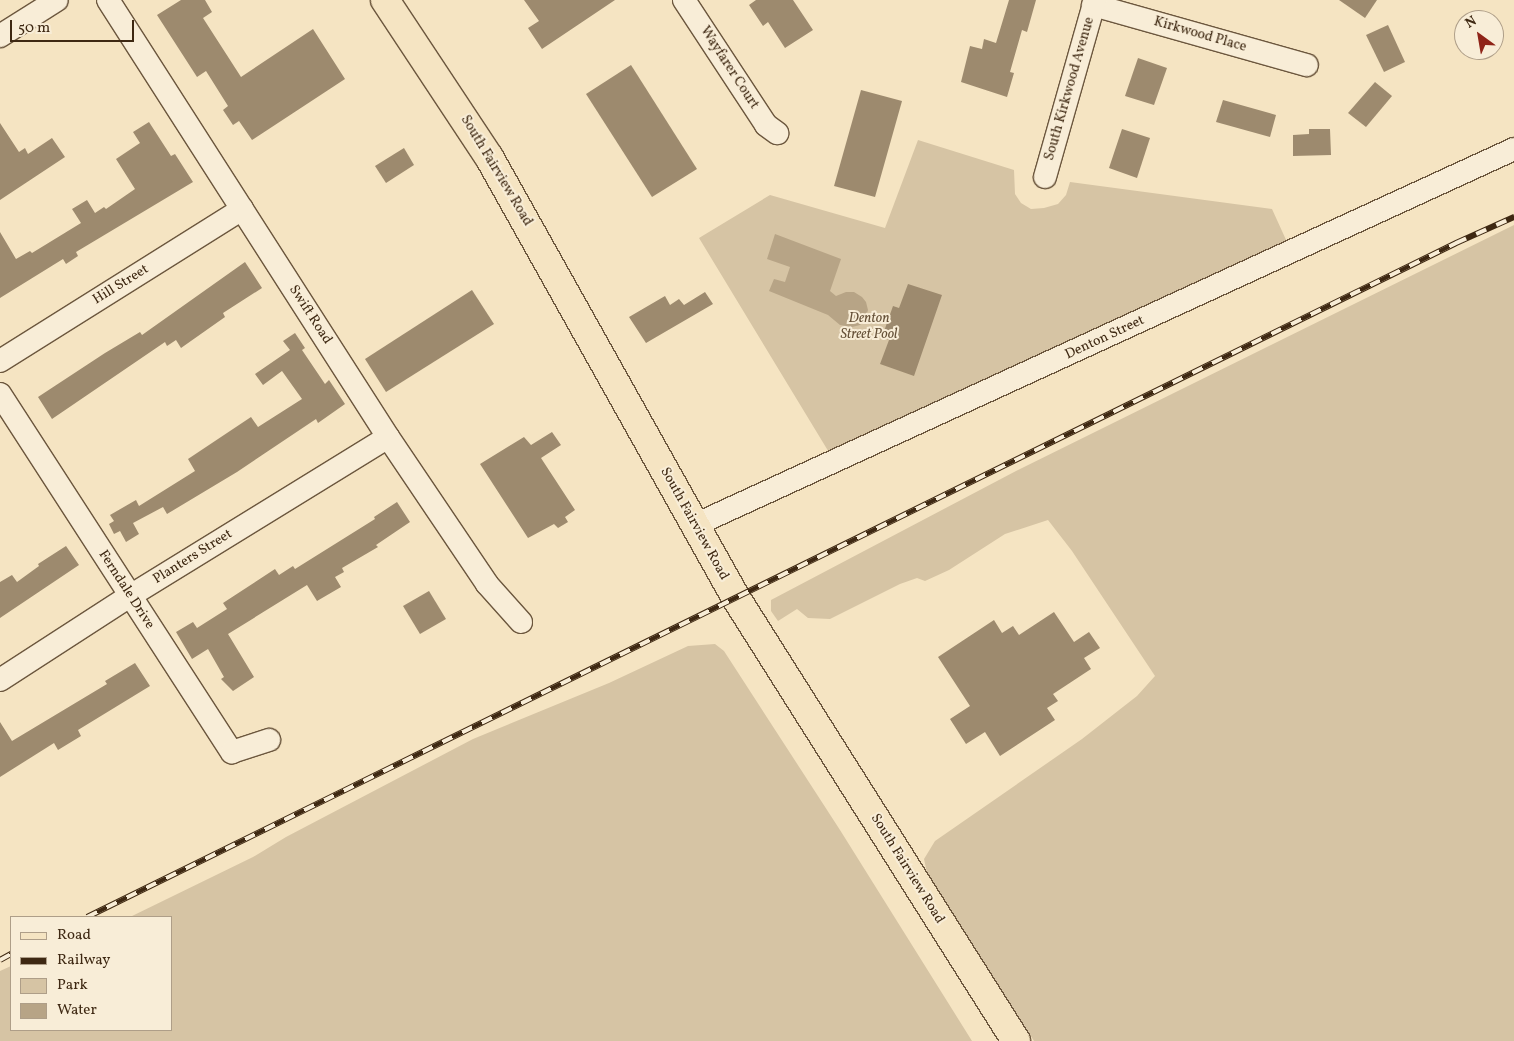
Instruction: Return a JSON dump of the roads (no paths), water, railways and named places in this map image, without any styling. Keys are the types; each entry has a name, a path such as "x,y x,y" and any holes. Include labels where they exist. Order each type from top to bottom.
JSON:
{"main road":[{"name":"South Fairview Road","path":"385,0 494,166 736,598 1016,1041"}],"street":[{"path":"0,36 57,0"},
{"name":"Swift Road","path":"108,0 388,437 488,584 521,622"},
{"name":"Wayfarer Court","path":"684,0 757,113 766,125 776,133"},
{"name":"Kirkwood Place","path":"1094,2 1307,65"},
{"name":"South Kirkwood Avenue","path":"1045,177 1094,2"},
{"name":"Denton Street","path":"695,525 1514,149"},
{"name":"Hill Street","path":"0,361 242,209"},
{"name":"Ferndale Drive","path":"0,394 232,752 269,740"},
{"name":"Planters Street","path":"0,680 130,596 388,437"}],"water":[{"path":"775,234 841,259 830,291 836,296 846,292 854,292 862,297 866,302 868,310 865,319 860,325 852,327 840,325 828,315 769,291 774,279 785,282 790,267 767,259"}],"railway":[{"path":"89,916 1456,243 1514,217"},
{"path":"0,960 10,955"}],"park label":[{"name":"Denton Street Pool","path":"869,328"}]}
